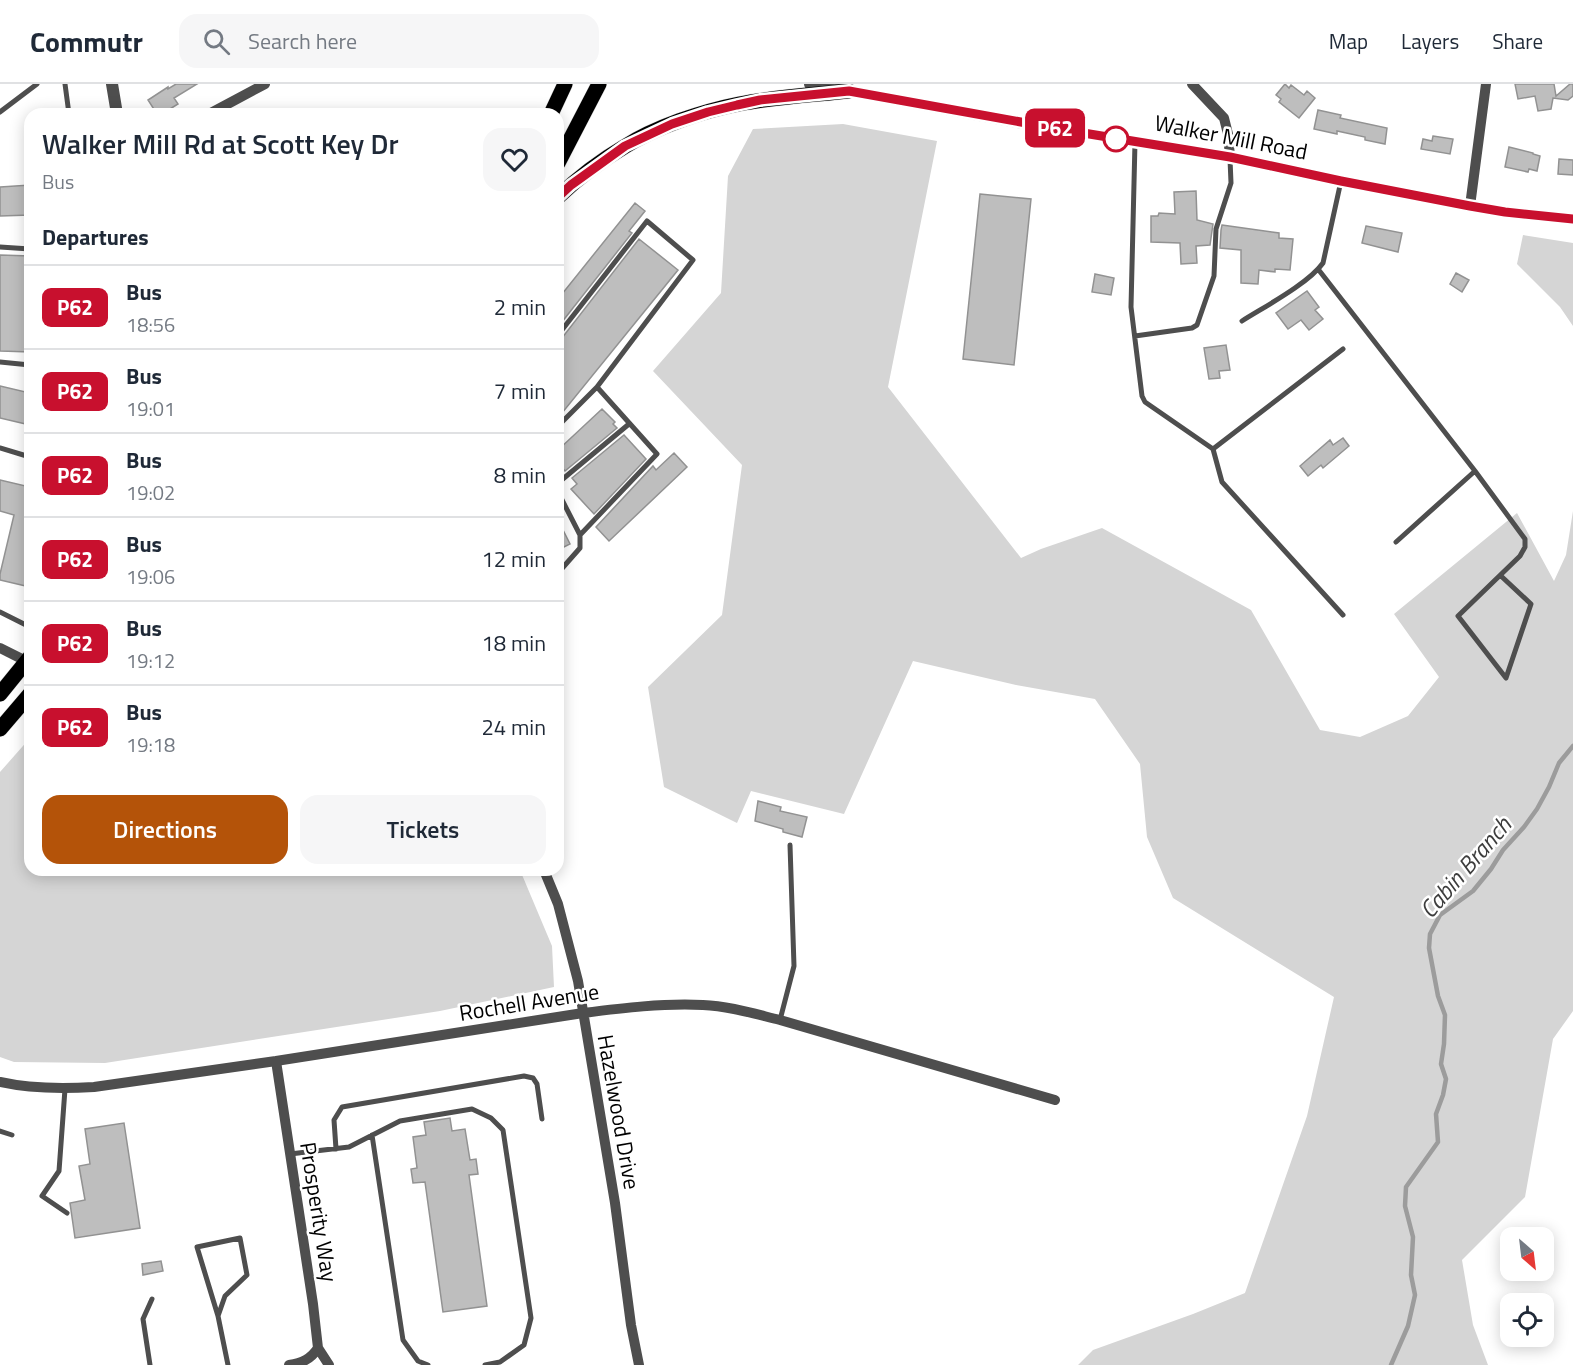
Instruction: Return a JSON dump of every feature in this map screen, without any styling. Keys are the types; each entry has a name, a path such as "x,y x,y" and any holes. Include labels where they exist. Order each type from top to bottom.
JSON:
{"main road":[{"path":"554,108 565,84"},
{"path":"564,151 599,84"},
{"path":"564,191 625,146 672,124 708,112 760,100 849,91"},
{"path":"0,694 24,664"},
{"path":"0,729 24,701"}],"street":[{"path":"112,84 116,108"},
{"path":"220,108 264,84"},
{"name":"Walker Mill Road","path":"810,84 1230,157 1470,206 1573,219"},
{"path":"1192,84 1224,118 1230,157"},
{"path":"1470,206 1486,84"},
{"path":"0,648 24,657"},
{"name":"Hazelwood Drive","path":"546,876 558,904 572,953 615,1203 631,1325 639,1365"},
{"name":"Rochell Avenue","path":"0,1082 37,1088 64,1089 124,1083 583,1013 646,1006 705,1005 780,1020 1055,1100"},
{"name":"Prosperity Way","path":"276,1061 318,1348 329,1365"},
{"path":"289,1365 308,1360 318,1348"}],"lane":[{"path":"0,112 37,84"},
{"path":"65,84 68,108"},
{"path":"1135,142 1131,308 1142,396 1145,402 1213,449 1222,482 1343,615"},
{"path":"1135,336 1192,328 1197,325 1214,276 1216,229 1230,183 1230,157"},
{"path":"1242,321 1308,278 1323,263 1341,181"},
{"path":"564,327 647,222 693,260 597,387 564,420"},
{"path":"0,247 24,249"},
{"path":"1318,269 1525,539 1525,547 1520,556 1458,616 1506,678 1531,604 1501,576"},
{"path":"1213,449 1343,349"},
{"path":"0,362 24,364"},
{"path":"580,535 657,454 597,387"},
{"path":"564,478 629,424"},
{"path":"0,448 24,455"},
{"path":"1396,542 1475,471"},
{"path":"564,504 580,535 580,548 564,566"},
{"path":"0,612 24,624"},
{"path":"780,1020 794,966 790,846"},
{"path":"336,1149 334,1120 342,1107 524,1076 532,1078 537,1084 542,1119"},
{"path":"64,1089 59,1171 42,1196 68,1213"},
{"path":"291,1154 349,1147 400,1121 472,1109 491,1118 503,1131 531,1318 524,1345 500,1362 485,1365"},
{"path":"0,1131 12,1135"},
{"path":"372,1135 403,1340 418,1361 428,1365"},
{"path":"218,1316 225,1296 247,1275 240,1238 197,1247 218,1316 228,1365"},
{"path":"150,1365 143,1319 152,1299"}],"shaded area":[{"path":"843,124 937,141 888,387 1021,558 1102,528 1251,610 1320,730 1360,737 1408,716 1439,677 1394,614 1517,513 1554,581 1566,555 1573,511 1573,1011 1553,1039 1525,1197 1462,1260 1473,1325 1488,1365 1078,1365 1093,1350 1245,1293 1307,1116 1334,997 1173,898 1147,837 1140,764 1095,699 1016,685 913,661 844,814 751,791 737,823 664,787 648,687 722,615 742,465 653,371 721,293 728,176 753,129"},
{"path":"1523,235 1573,243 1573,326 1560,307 1517,264"},
{"path":"24,745 24,876 523,876 552,946 554,987 440,1011 105,1063 14,1062 0,1057 0,772"}],"building":[{"path":"176,84 197,84 174,98 178,104 172,108 153,108 148,100 168,87 168,89"},
{"path":"1285,84 1289,88 1291,85 1304,95 1307,91 1315,98 1299,118 1279,102 1281,99 1276,95"},
{"path":"1515,84 1554,84 1556,96 1573,84 1573,96 1568,100 1553,98 1551,109 1538,111 1535,96 1518,99"},
{"path":"1318,110 1341,115 1340,118 1387,128 1385,144 1337,131 1337,134 1314,129"},
{"path":"1433,136 1453,139 1450,154 1421,149 1423,139 1432,141"},
{"path":"1509,147 1540,156 1537,171 1529,169 1528,172 1505,167"},
{"path":"1559,159 1573,160 1573,175 1558,174"},
{"path":"24,185 24,215 0,216 0,187"},
{"path":"1196,191 1197,220 1213,224 1210,245 1196,246 1197,263 1181,264 1180,243 1151,242 1151,216 1158,216 1159,213 1175,214 1174,192"},
{"path":"980,194 1031,199 1014,365 963,359"},
{"path":"635,203 645,211 629,231 632,233 564,319 564,292"},
{"path":"1222,225 1279,233 1279,238 1293,239 1290,270 1275,269 1275,272 1259,270 1258,284 1241,283 1241,250 1220,248"},
{"path":"1366,226 1402,233 1398,252 1362,243"},
{"path":"639,239 678,270 564,411 564,335"},
{"path":"0,255 24,256 24,352 0,351"},
{"path":"1456,273 1469,280 1462,292 1450,284"},
{"path":"1095,274 1114,278 1111,295 1092,292"},
{"path":"1307,291 1319,307 1315,310 1323,319 1309,330 1301,320 1288,329 1276,313"},
{"path":"1226,345 1230,370 1219,371 1220,378 1209,379 1204,348"},
{"path":"0,386 24,392 24,424 0,418"},
{"path":"602,409 615,422 613,424 617,428 565,471 564,444"},
{"path":"624,435 646,459 594,514 571,489 577,484 572,478"},
{"path":"1343,438 1349,446 1323,468 1321,465 1308,476 1300,466 1330,440 1333,445"},
{"path":"674,453 687,467 609,541 596,527 653,466 656,470"},
{"path":"0,480 24,486 24,586 0,580 14,515 0,511"},
{"path":"564,532 570,544 564,547"},
{"path":"758,801 781,807 780,811 807,817 802,837 755,821"},
{"path":"450,1118 452,1131 465,1129 470,1160 476,1159 478,1174 469,1175 487,1306 443,1312 425,1182 413,1183 411,1169 417,1168 413,1137 426,1135 424,1122"},
{"path":"124,1123 140,1228 75,1238 70,1203 85,1200 79,1166 90,1164 85,1129"},
{"path":"161,1261 163,1271 143,1275 142,1264"}],"waterway":[{"name":"Cabin Branch","path":"1391,1365 1408,1326 1415,1295 1411,1275 1413,1237 1405,1206 1406,1187 1438,1142 1436,1114 1446,1079 1441,1064 1445,1015 1438,996 1429,948 1430,934 1440,915 1473,891 1503,850 1524,827 1537,809 1559,763 1573,746"}],"bus line":[{"name":"P62","path":"564,191 625,146 672,124 708,112 760,100 849,91 1230,157 1470,206 1573,219"}]}
